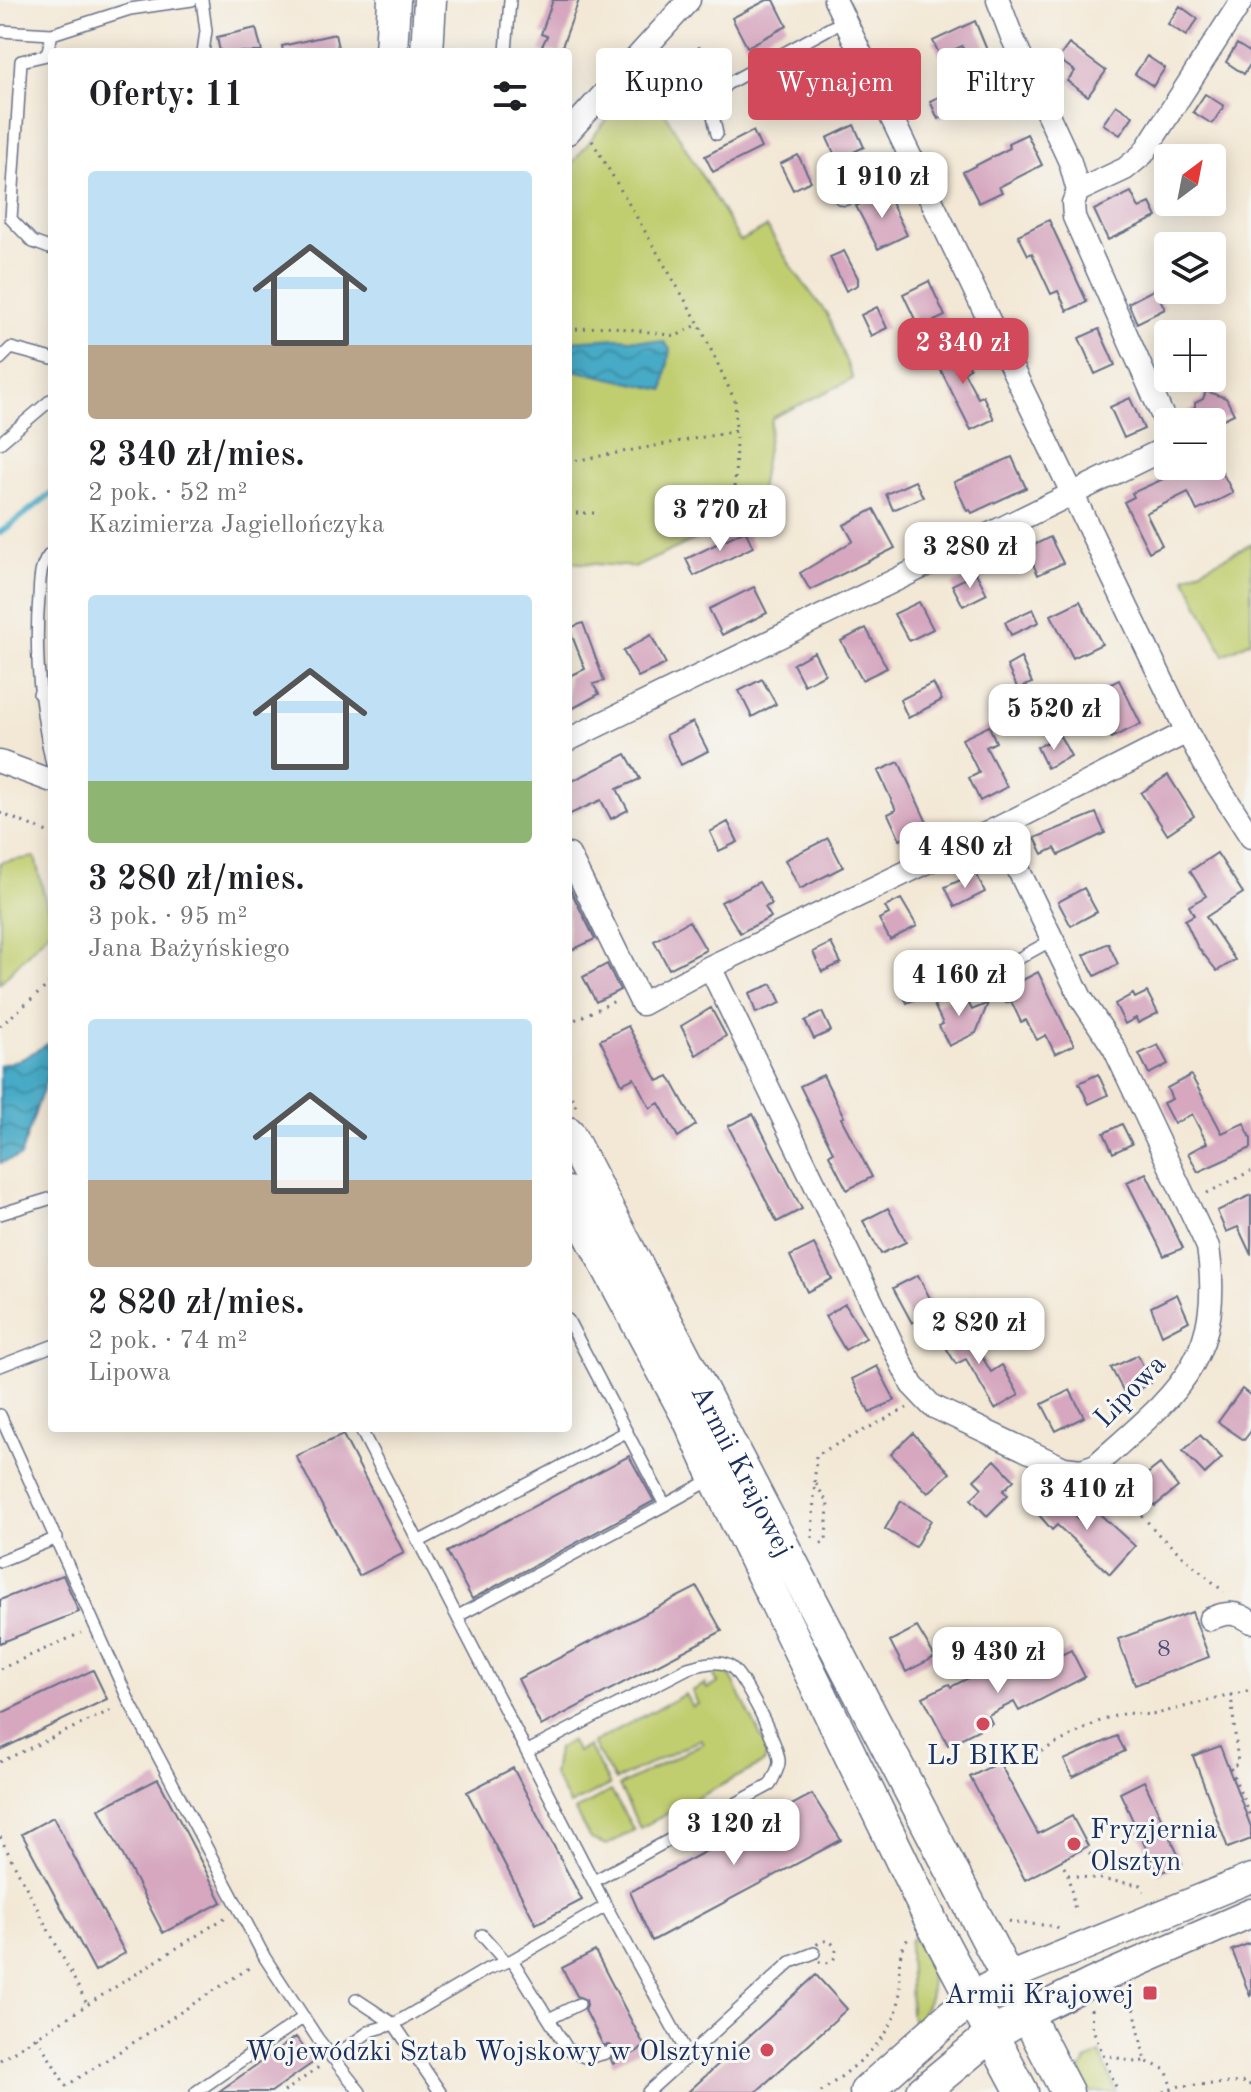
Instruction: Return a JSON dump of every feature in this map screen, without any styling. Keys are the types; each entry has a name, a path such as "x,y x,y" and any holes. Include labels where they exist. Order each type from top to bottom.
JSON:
{"main road":[{"path":"391,48 394,0"},
{"path":"427,48 430,0"},
{"name":"Armii Krajowej","path":"572,1141 1067,2092"},
{"name":"Armii Krajowej","path":"572,1200 689,1419 971,1999 1022,2092"},
{"path":"866,2092 971,1999 1006,1978"},
{"path":"922,2092 991,2035 1026,2015"}],"street":[{"path":"572,127 689,0"},
{"path":"835,0 1187,732 1251,837"},
{"path":"998,0 1070,162 1078,191 1073,203 1074,217 1159,408"},
{"path":"1078,191 1125,169 1143,154 1242,0"},
{"path":"844,194 914,161"},
{"path":"572,738 1154,454"},
{"path":"572,861 642,1004 710,967 998,828 1187,732"},
{"path":"0,762 48,780"},
{"name":"Lipowa","path":"710,967 912,1385 932,1406 1064,1468 1081,1470 1096,1465 1179,1386 1197,1360 1209,1325 1214,1282 1208,1247 1190,1202 1114,1048 1081,998 998,828"},
{"path":"1210,1619 1224,1613 1236,1613 1249,1620"},
{"path":"1006,1978 1251,1878"},
{"path":"1026,2015 1251,1913"}],"lane":[{"path":"0,31 52,34 130,9 192,0"},
{"path":"202,0 206,31 204,48"},
{"path":"506,48 510,0"},
{"path":"717,134 710,102 727,84 832,27 847,22"},
{"path":"49,48 52,34"},
{"path":"48,51 47,55 21,61 11,219 33,242 48,248"},
{"path":"0,359 11,348 48,358"},
{"path":"0,443 48,401"},
{"path":"48,556 43,560 40,579 36,640 39,694 48,742"},
{"path":"39,694 48,693"},
{"path":"973,984 1052,940"},
{"path":"0,1214 48,1199"},
{"path":"572,1328 665,1505"},
{"path":"0,1366 48,1348"},
{"path":"0,1415 129,1701 265,1958 332,2058 360,2092"},
{"path":"362,1432 606,1906 688,2055"},
{"path":"420,1541 626,1432"},
{"path":"458,1616 715,1477"},
{"path":"0,1561 57,1538"},
{"path":"528,1751 688,1668 708,1662 730,1667 740,1679 777,1746 779,1764 770,1785 594,1881"},
{"path":"332,2058 370,2031 394,2024 487,1969 509,1961 606,1906"},
{"path":"482,1935 509,1961 568,2050 587,2058 606,2053"},
{"path":"648,2092 791,1962 814,1953"},
{"path":"356,1999 394,2024 440,2092"},
{"path":"549,2019 579,2004"},
{"path":"196,2092 304,2017"}],"path":[{"path":"572,130 699,324 735,401 735,495"},
{"path":"572,330 607,326 676,336 699,324"},
{"path":"572,461 736,431"},
{"path":"572,513 597,513"},
{"path":"0,813 48,832"},
{"path":"0,1026 48,984"},
{"path":"572,1021 635,991"},
{"path":"1190,1202 1251,1171"},
{"path":"812,1538 816,1455 913,1405"},
{"path":"1096,1465 1161,1537 1211,1582 1251,1611 1249,1620"},
{"path":"814,1482 828,1504 826,1541 816,1546"},
{"path":"0,1669 95,1627"},
{"path":"1020,1762 1104,1719 1126,1713 1152,1715 1251,1690"},
{"path":"1231,1694 1238,1764 1230,1767 1251,1818"},
{"path":"0,1762 129,1701"},
{"path":"0,1837 87,2005"},
{"path":"1089,1853 1104,1879"},
{"path":"1064,1867 1075,1910"},
{"path":"1068,1875 1141,1885 1144,1891"},
{"path":"0,2060 240,1909"},
{"path":"1007,1921 1024,1926 1053,1925 1062,1930"},
{"path":"821,2092 885,2037 899,2001 899,1955 913,1932"},
{"path":"37,2037 66,2086 265,1958"},
{"path":"1131,1991 1145,2061"},
{"path":"1091,2002 1092,2027 1118,2092"},
{"path":"1110,2056 1133,2062 1145,2061 1166,2070 1173,2088"},
{"path":"284,2092 332,2058"},
{"path":"1163,2092 1173,2088 1247,2082 1251,2086"}],"green space":[{"path":"606,120 669,120 740,241 767,227 794,271 827,314 853,379 772,418 757,508 636,567 572,562 572,164"},
{"path":"1251,544 1251,641 1224,655 1185,577"},
{"path":"35,857 48,911 48,932 0,983 0,862"},
{"path":"710,1668 725,1672 732,1679 768,1751 764,1763 640,1828 619,1786 703,1743 701,1739 615,1781 592,1743 685,1694 692,1707 698,1704 692,1691 705,1684 707,1689 718,1683"},
{"path":"570,1741 577,1752 588,1746 610,1785 570,1805 553,1775 557,1749"},
{"path":"611,1791 634,1830 607,1845 590,1839 575,1811"},
{"path":"915,1937 926,1960 931,1980 928,2000 914,2022 911,2016 909,1943"},
{"path":"1100,2053 1116,2092 1089,2092 1079,2072 1086,2061"}],"water":[{"path":"619,338 664,342 670,349 664,390 572,370 572,341"},
{"path":"48,1044 48,1075 20,1157 0,1163 0,1065 22,1059"}],"building":[{"path":"553,0 579,0 561,48 541,48 547,36 541,34"},
{"path":"767,0 774,0 787,26 747,47 732,18"},
{"path":"1180,6 1198,19 1186,36 1168,24"},
{"path":"975,21 986,48 962,46 937,50 933,41"},
{"path":"256,28 261,48 219,48 217,37"},
{"path":"335,34 338,48 282,48"},
{"path":"1069,44 1106,71 1088,96 1067,81 1075,71 1064,63 1064,51"},
{"path":"1237,44 1251,53 1251,63 1244,74 1226,62"},
{"path":"1147,56 1165,68 1153,86 1135,74"},
{"path":"1205,94 1224,106 1212,124 1193,112"},
{"path":"937,98 937,117 930,101"},
{"path":"1116,105 1133,116 1120,135 1103,124"},
{"path":"854,125 864,147 837,160 827,138"},
{"path":"753,131 761,148 713,172 705,156"},
{"path":"1027,134 1042,165 999,187 1002,192 979,203 963,172 1010,148 1008,143"},
{"path":"798,155 811,181 793,190 780,164"},
{"path":"886,192 907,235 878,249 856,206"},
{"path":"1131,192 1139,208 1150,203 1157,217 1108,240 1094,210"},
{"path":"1049,220 1087,302 1067,311 1058,291 1051,294 1032,253 1028,255 1018,235"},
{"path":"844,251 858,278 858,285 846,291 830,257"},
{"path":"929,281 945,316 919,328 903,294"},
{"path":"1154,290 1154,304 1162,304 1165,309 1137,323 1128,303"},
{"path":"877,307 887,328 871,336 861,315"},
{"path":"1099,329 1115,365 1095,374 1079,338"},
{"path":"957,342 970,368 964,372 978,398 983,396 994,419 971,430 933,355"},
{"path":"1206,392 1226,398 1234,414 1226,418 1226,408 1195,408 1195,403 1203,399"},
{"path":"1130,398 1144,429 1124,438 1110,407"},
{"path":"1012,457 1026,488 972,513 967,511 954,482"},
{"path":"1161,480 1226,480 1233,493 1197,511 1188,492 1146,513 1162,545 1149,552 1124,502 1134,497 1132,493"},
{"path":"915,481 923,497 893,510 886,494"},
{"path":"874,509 895,548 810,590 800,573 853,541 844,525"},
{"path":"745,530 753,547 694,576 686,559"},
{"path":"1050,537 1063,563 1038,575 1026,549"},
{"path":"976,573 987,594 963,606 952,585"},
{"path":"754,587 767,613 722,635 709,609"},
{"path":"1080,601 1102,644 1073,658 1051,615"},
{"path":"919,602 933,629 909,641 894,614"},
{"path":"1033,609 1039,622 1011,635 1005,622"},
{"path":"583,623 604,681 593,684 599,694 572,709 572,675 585,669 572,636 572,627"},
{"path":"866,628 887,668 862,680 841,641"},
{"path":"651,635 666,664 638,677 623,651"},
{"path":"814,652 825,674 804,685 793,664"},
{"path":"1021,658 1032,683 1018,689 1007,666"},
{"path":"762,679 776,704 752,717 739,691"},
{"path":"1119,680 1141,724 1111,738 1090,694"},
{"path":"933,683 942,700 908,718 900,700"},
{"path":"693,722 708,751 681,765 666,735"},
{"path":"989,726 996,742 986,747 1007,787 980,801 969,778 979,773 962,739"},
{"path":"1060,736 1071,756 1047,768 1037,747"},
{"path":"626,754 640,779 617,789 628,810 611,819 601,800 572,813 572,781"},
{"path":"899,762 929,827 900,840 888,814 896,810 878,771"},
{"path":"1168,775 1194,816 1167,834 1141,793"},
{"path":"1096,813 1105,833 1059,855 1055,848 1043,854 1035,838"},
{"path":"728,822 738,842 719,851 710,832"},
{"path":"828,838 843,867 800,889 785,860"},
{"path":"1217,853 1243,893 1206,917 1235,960 1217,971 1197,946 1185,920 1194,915 1189,906 1206,896 1190,871"},
{"path":"976,873 985,892 955,907 945,887"},
{"path":"759,882 772,904 765,907 771,917 740,933 721,902"},
{"path":"1084,888 1097,912 1071,926 1058,902"},
{"path":"572,893 595,939 572,950"},
{"path":"901,899 917,926 890,940 879,919 889,914 885,907"},
{"path":"689,921 706,950 669,969 654,941"},
{"path":"831,943 841,963 822,972 813,952"},
{"path":"1108,943 1118,964 1095,976 1084,955"},
{"path":"607,964 620,990 596,1002 583,977"},
{"path":"1012,972 1017,983 1038,972 1074,1045 1055,1054 1046,1035 1037,1040 1026,1020 1021,1022 1011,1001 1006,1003 995,982"},
{"path":"915,979 923,995 907,1003 899,987"},
{"path":"772,984 781,1003 756,1013 749,993"},
{"path":"963,992 972,1010 988,1003 976,1033 949,1046 939,1026 943,1024 934,1005"},
{"path":"1147,992 1158,1013 1138,1023 1136,1018 1125,1024 1115,1004 1133,994 1135,998"},
{"path":"711,1008 726,1036 696,1055 681,1026"},
{"path":"822,1012 831,1031 814,1039 805,1021"},
{"path":"628,1026 658,1081 669,1076 696,1125 678,1137 659,1103 650,1108 634,1078 622,1084 600,1040"},
{"path":"1158,1045 1168,1064 1149,1074 1139,1054"},
{"path":"1098,1074 1108,1095 1089,1104 1079,1083"},
{"path":"823,1075 872,1177 847,1190 829,1155 833,1152 800,1086"},
{"path":"1191,1075 1222,1133 1244,1123 1251,1139 1251,1148 1198,1172 1188,1153 1207,1143 1192,1114 1174,1124 1163,1103 1172,1099 1167,1088"},
{"path":"753,1114 802,1209 777,1222 728,1126"},
{"path":"1122,1124 1132,1144 1113,1153 1104,1133"},
{"path":"1146,1173 1183,1248 1164,1256 1127,1182"},
{"path":"1251,1195 1251,1255 1238,1227 1226,1232 1217,1211"},
{"path":"888,1208 906,1242 881,1254 863,1221"},
{"path":"814,1244 832,1279 807,1292 790,1256"},
{"path":"918,1275 936,1310 912,1323 893,1288"},
{"path":"1177,1294 1189,1321 1162,1335 1151,1307"},
{"path":"845,1304 866,1338 845,1350 825,1316"},
{"path":"962,1322 991,1372 1002,1365 1019,1395 995,1409 966,1359 956,1364 939,1336"},
{"path":"1138,1355 1151,1383 1126,1396 1111,1368"},
{"path":"877,1366 895,1400 870,1413 852,1379"},
{"path":"1242,1389 1251,1396 1251,1431 1244,1440 1218,1422"},
{"path":"1070,1390 1084,1417 1056,1431 1042,1404"},
{"path":"913,1433 950,1473 928,1493 891,1454"},
{"path":"343,1435 404,1553 359,1576 296,1456"},
{"path":"1200,1435 1222,1458 1205,1474 1183,1451"},
{"path":"629,1456 654,1501 472,1599 447,1552"},
{"path":"995,1460 1014,1480 1003,1491 1008,1495 987,1516 971,1499 982,1488 974,1480"},
{"path":"1160,1464 1178,1487 1155,1506 1137,1482"},
{"path":"1053,1491 1081,1521 1093,1508 1135,1546 1110,1574 1057,1525 1052,1530 1033,1508"},
{"path":"901,1501 931,1520 915,1547 885,1529"},
{"path":"63,1575 79,1612 0,1643 0,1600"},
{"path":"697,1587 722,1631 541,1726 518,1679"},
{"path":"1192,1612 1209,1657 1135,1685 1118,1639"},
{"path":"917,1627 935,1657 906,1672 890,1641"},
{"path":"1071,1650 1085,1677 1019,1711 1014,1702 988,1715 992,1723 948,1745 923,1697 986,1669 992,1681 1021,1666 1025,1673"},
{"path":"93,1670 107,1699 0,1750 0,1714"},
{"path":"1117,1736 1125,1751 1073,1777 1064,1760"},
{"path":"1220,1746 1251,1827 1251,1839 1228,1848 1193,1756"},
{"path":"999,1762 1038,1834 1072,1816 1088,1846 1025,1880 970,1777"},
{"path":"513,1768 582,1900 536,1924 467,1792"},
{"path":"158,1779 222,1902 163,1933 99,1809"},
{"path":"1144,1781 1182,1863 1158,1874 1120,1793"},
{"path":"812,1794 841,1840 652,1941 630,1892"},
{"path":"53,1817 125,1953 95,1971 22,1834"},
{"path":"1251,1943 1251,1995 1250,1996 1232,1950"},
{"path":"595,1951 645,2047 613,2064 614,2050 609,2045 603,2045 585,2010 586,2000 577,1996 562,1968"},
{"name":"Wojewódzki Sztab Wojskowy w Olsztynie","path":"816,1975 847,2009 756,2092 688,2092"},
{"path":"296,2037 314,2062 271,2092 218,2092"}],"waterway":[{"path":"0,533 48,496"}],"place":[{"name":"LJ BIKE","path":"983,1724"},
{"name":"Fryzjernia Olsztyn","path":"1074,1844"},
{"name":"Armii Krajowej","path":"1150,1993"},
{"name":"Wojewódzki Sztab Wojskowy w Olsztynie","path":"767,2050"}]}
